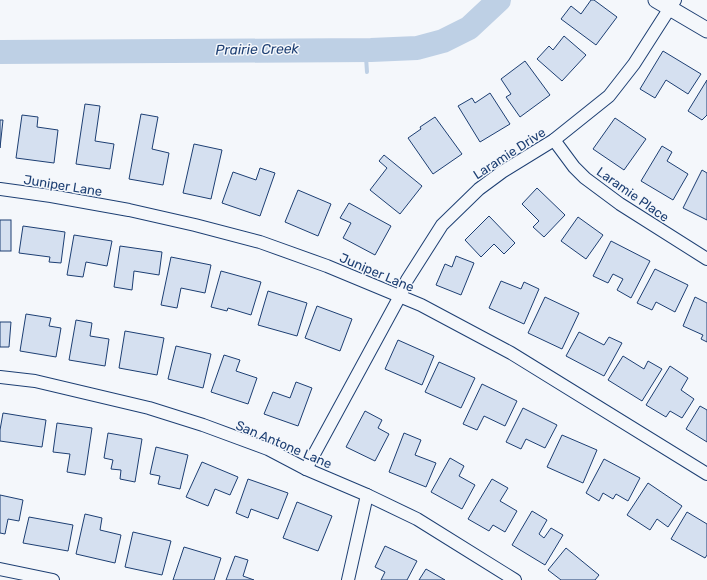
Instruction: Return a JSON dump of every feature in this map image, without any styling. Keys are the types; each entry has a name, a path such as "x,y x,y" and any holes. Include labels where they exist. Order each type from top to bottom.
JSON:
{"street":[{"path":"656,0 672,4 707,30"},
{"name":"Laramie Drive","path":"306,469 400,296 407,280 442,225 479,188 554,140 610,96 634,64 672,4"},
{"name":"Laramie Place","path":"554,140 574,167 586,178 620,204 707,259"},
{"name":"Juniper Lane","path":"0,189 51,196 129,210 195,225 260,242 327,266 421,305 511,353 707,474"},
{"name":"San Antone Lane","path":"0,377 35,381 149,408 268,449 306,469 367,495 417,519 515,580"},
{"path":"348,580 367,495"},
{"path":"0,568 53,580"}],"building":[{"path":"591,0 594,0 617,17 596,45 561,19 571,6 581,14"},
{"path":"564,36 586,55 562,81 537,59 549,46 553,50"},
{"path":"663,51 701,74 688,94 666,80 655,98 640,89"},
{"path":"525,61 550,95 520,117 506,97 511,94 501,79"},
{"path":"707,80 707,115 702,120 688,111"},
{"path":"490,93 510,124 480,142 458,106 472,98 475,103"},
{"path":"85,104 100,106 95,141 114,144 110,169 76,164"},
{"path":"141,114 158,117 152,149 169,153 163,185 129,179"},
{"path":"22,115 38,117 37,127 58,130 54,163 16,158"},
{"path":"435,117 462,154 433,174 408,138 421,129 420,127"},
{"path":"615,118 646,139 624,170 593,149"},
{"path":"0,120 3,120 0,148"},
{"path":"194,144 222,150 211,199 183,193"},
{"path":"662,146 672,152 667,161 688,174 673,200 641,181"},
{"path":"384,155 422,186 400,214 370,190 387,168 379,161"},
{"path":"260,168 275,173 260,216 222,203 233,172 256,180"},
{"path":"702,170 707,173 707,220 683,208"},
{"path":"537,188 565,215 544,237 533,227 539,221 522,204"},
{"path":"298,190 331,204 318,236 285,222"},
{"path":"349,203 391,226 375,255 343,238 351,223 340,218"},
{"path":"489,216 515,243 504,254 494,244 481,257 465,240"},
{"path":"578,217 603,235 586,259 561,241"},
{"path":"0,220 11,220 11,251 0,251"},
{"path":"23,226 65,232 61,263 49,262 50,257 19,253"},
{"path":"74,235 112,241 107,266 86,262 83,277 67,275"},
{"path":"611,241 650,261 631,298 617,290 623,279 613,274 608,283 593,276"},
{"path":"120,246 162,252 159,275 134,271 132,290 114,287"},
{"path":"456,256 474,263 461,295 436,285 445,264 452,267"},
{"path":"171,257 211,265 205,293 181,288 177,308 161,305"},
{"path":"655,269 688,285 675,312 656,302 652,310 637,303"},
{"path":"221,271 261,282 251,315 228,308 227,311 211,307"},
{"path":"501,281 521,289 524,282 539,289 524,324 489,308"},
{"path":"268,291 307,303 297,336 258,325"},
{"path":"545,297 579,313 562,349 528,333"},
{"path":"695,297 707,303 707,342 701,339 703,335 683,326"},
{"path":"317,306 352,319 340,351 305,338"},
{"path":"26,314 51,318 49,326 61,328 56,357 20,351"},
{"path":"76,320 92,323 90,336 109,339 105,366 69,360"},
{"path":"0,322 11,322 9,347 0,347"},
{"path":"125,331 164,338 157,375 119,368"},
{"path":"579,332 604,345 609,337 622,343 604,376 566,356"},
{"path":"398,340 434,356 422,385 385,369"},
{"path":"176,346 211,354 203,388 168,379"},
{"path":"224,355 240,360 236,371 257,378 248,404 211,392"},
{"path":"623,356 644,369 648,361 662,369 642,401 608,380"},
{"path":"439,362 475,378 461,408 425,392"},
{"path":"670,366 688,378 681,390 694,399 682,418 670,411 666,417 646,405"},
{"path":"296,382 312,388 298,426 264,414 273,392 290,398"},
{"path":"482,384 517,401 505,426 484,416 477,430 463,424"},
{"path":"700,406 707,410 707,442 686,429"},
{"path":"523,408 557,425 545,448 526,439 521,449 506,442"},
{"path":"365,411 382,420 378,428 389,434 375,461 346,447"},
{"path":"3,413 46,420 42,447 0,441"},
{"path":"57,423 92,428 85,475 67,472 70,454 53,452"},
{"path":"108,433 142,439 135,482 120,479 121,470 111,469 113,460 104,458"},
{"path":"404,433 421,440 415,455 436,463 426,487 389,472"},
{"path":"562,435 597,450 583,483 547,467"},
{"path":"156,447 188,455 180,489 158,484 160,476 150,474"},
{"path":"450,458 464,466 459,476 475,485 462,509 431,492"},
{"path":"604,459 640,478 628,501 616,494 613,499 603,493 599,501 586,493"},
{"path":"202,462 238,477 230,495 215,489 208,506 186,497"},
{"path":"248,479 288,493 278,519 251,509 248,518 236,513"},
{"path":"492,479 508,488 500,501 517,511 505,532 493,525 489,531 468,519"},
{"path":"648,483 682,506 668,527 657,519 650,530 627,515"},
{"path":"0,495 23,500 19,521 8,519 5,534 0,533"},
{"path":"297,502 332,516 318,551 283,538"},
{"path":"532,511 547,520 539,534 544,538 551,528 563,535 545,565 512,545"},
{"path":"687,512 707,524 707,555 705,558 671,539"},
{"path":"85,514 102,518 100,530 121,535 115,563 76,554"},
{"path":"29,517 73,525 68,551 23,543"},
{"path":"133,532 171,541 162,575 125,567"},
{"path":"385,546 417,561 407,580 381,580 385,572 375,567"},
{"path":"184,547 221,558 214,580 173,580"},
{"path":"566,548 599,575 595,580 561,580 548,570"},
{"path":"235,556 248,560 243,576 254,580 226,580"},
{"path":"426,569 445,580 419,580"}],"waterway":[{"name":"Prairie Creek","path":"0,52 371,50 417,48 443,41 469,28 499,0"},
{"path":"367,50 367,72"}]}
